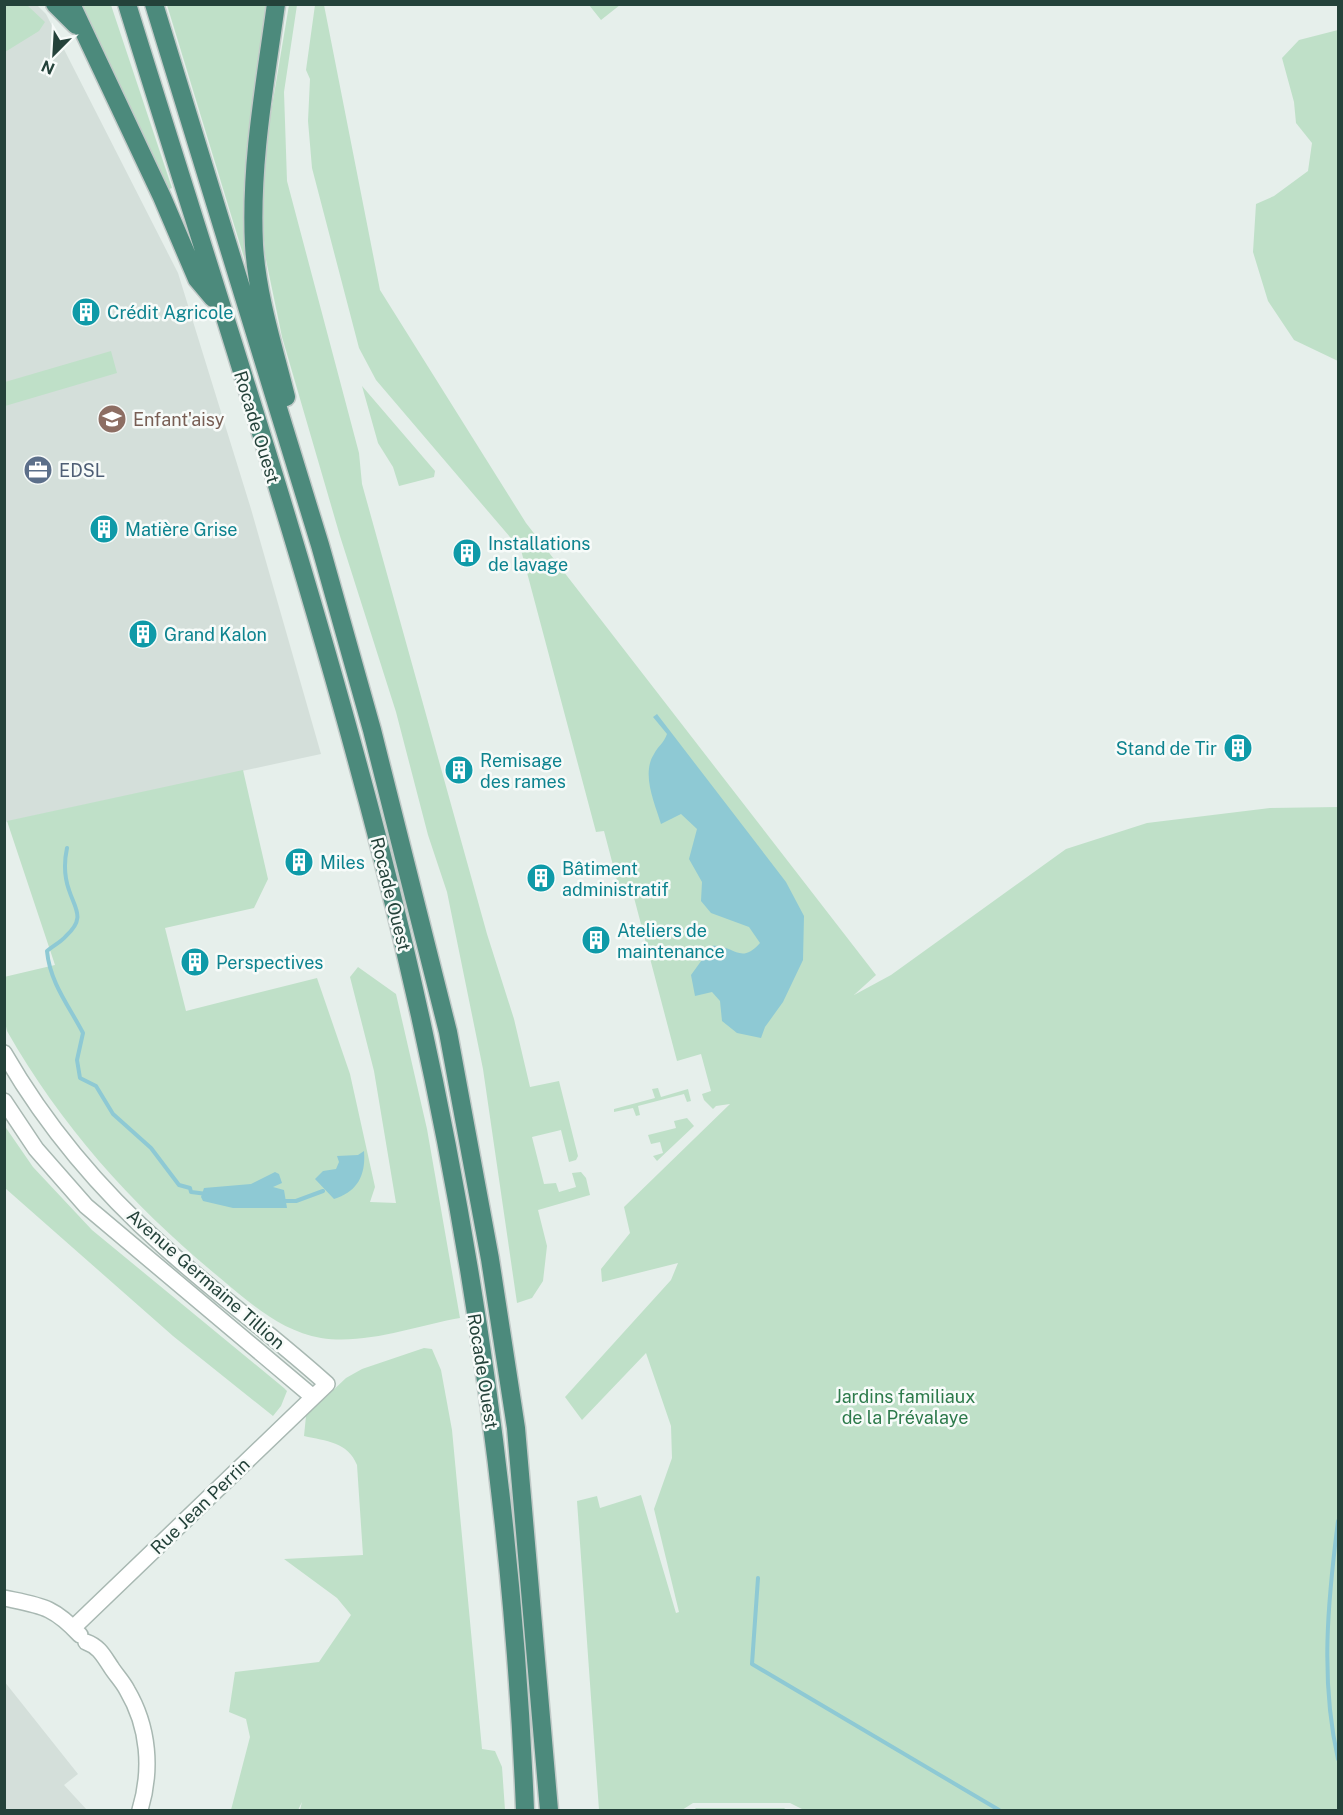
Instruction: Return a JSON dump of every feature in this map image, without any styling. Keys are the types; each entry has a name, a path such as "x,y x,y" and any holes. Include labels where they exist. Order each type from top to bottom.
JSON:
{"highway":[{"path":"55,4 86,34"},
{"path":"71,4 197,279 220,307"},
{"name":"Rocade Ouest","path":"127,4 353,749 399,927 430,1068 471,1294 493,1434 510,1590 525,1810"},
{"name":"Rocade Ouest","path":"154,4 320,545 372,730 448,1032 490,1259 516,1428 549,1810"},
{"path":"276,4 257,139 254,247 272,339 320,545"}],"street":[{"name":"Avenue Germaine Tillion","path":"4,1053 59,1137 123,1207 162,1246 327,1384"},
{"name":"Avenue Germaine Tillion","path":"4,1101 36,1149 86,1206 313,1397"},
{"name":"Rue Jean Perrin","path":"73,1628 327,1384"},
{"path":"4,1598 57,1613 86,1642 99,1649 134,1702 144,1733 147,1773 140,1810"}],"shaded area":[{"path":"4,5 37,5 46,14 178,273 251,509 321,754 5,822"},
{"path":"4,1681 78,1774 64,1785 87,1810 5,1810"}],"green space":[{"path":"5,4 27,5 45,22 39,31 5,52"},
{"path":"77,5 111,5 172,188 166,190"},
{"path":"167,5 270,5 248,265 246,264"},
{"path":"289,5 297,5 284,92 287,181 359,453 362,484 487,934 514,1019 530,1087 559,1081 578,1156 576,1160 569,1162 561,1130 532,1137 544,1184 556,1183 559,1192 576,1187 572,1173 581,1172 586,1178 590,1195 538,1210 547,1246 543,1281 532,1298 517,1303 483,1069 447,892 428,835 396,712 340,536 282,337 265,255 262,210 265,148"},
{"name":"Jardins familiaux de la Prévalaye","path":"315,5 324,5 380,290 526,523 876,975 854,995 891,975 1066,849 1147,823 1270,808 1338,807 1338,1810 804,1810 790,1803 693,1803 682,1810 599,1810 577,1501 597,1496 600,1508 641,1495 676,1613 679,1612 654,1509 672,1458 671,1426 646,1353 582,1420 565,1397 671,1280 678,1263 602,1282 601,1269 630,1233 624,1207 730,1104 716,1106 713,1109 704,1100 702,1094 711,1091 701,1054 677,1061 632,890 620,892 604,831 596,832 521,550 376,380 359,348 312,168 308,121 310,79 306,70"},
{"path":"589,5 620,5 601,20"},
{"path":"1338,30 1338,361 1294,340 1268,301 1253,252 1256,204 1274,196 1308,171 1312,143 1296,123 1294,102 1282,58 1299,40"},
{"path":"111,351 117,373 5,406 5,382"},
{"path":"362,386 435,471 434,477 399,486 393,467 378,443"},
{"path":"243,770 268,879 254,908 165,928 186,1011 317,978 350,1074 375,1187 370,1202 396,1203 374,1071 350,977 358,967 396,994 427,1129 460,1318 391,1334 338,1339 306,1334 267,1315 159,1224 102,1165 52,1101 28,1067 7,1031 4,977 55,965 7,821"},
{"path":"658,1088 661,1097 688,1089 691,1101 687,1102 684,1094 638,1106 640,1115 636,1116 633,1108 614,1112 614,1109 655,1098 652,1089"},
{"path":"687,1118 694,1126 657,1161 653,1156 663,1153 660,1142 651,1144 648,1135 676,1128 674,1121"},
{"path":"4,1125 33,1167 92,1230 287,1391 281,1406 273,1416 173,1336 5,1188"},
{"path":"424,1348 432,1349 441,1370 452,1430 482,1749 495,1751 502,1767 505,1810 300,1810 302,1802 298,1810 231,1810 250,1737 246,1719 229,1712 235,1672 319,1662 351,1615 337,1598 284,1559 363,1555 357,1465 348,1451 342,1447 328,1441 304,1436 306,1416 346,1378 362,1369"},
{"path":"696,1808 784,1808 787,1810 694,1810"}],"water":[{"path":"657,714 786,882 804,916 803,960 783,1002 765,1027 761,1038 737,1033 722,1021 720,1001 712,992 695,996 691,975 712,946 719,946 742,954 753,950 760,943 749,927 711,913 701,901 702,882 689,859 697,829 681,814 661,824 649,780 650,762 667,734 653,717"},
{"path":"364,1151 363,1168 358,1182 349,1192 334,1199 315,1179 323,1171 336,1169 339,1162 337,1156 358,1155"},
{"path":"275,1172 279,1174 282,1183 273,1187 284,1190 287,1208 233,1208 203,1201 201,1197 204,1188 251,1184"}],"waterway":[{"path":"67,848 65,874 76,908 77,919 72,930 47,951 56,984 83,1033 77,1060 80,1078 96,1086 113,1114 151,1148 179,1185 190,1188 191,1192 207,1194"},
{"path":"285,1201 296,1201 323,1191"},
{"path":"1338,1521 1331,1580 1327,1670 1332,1729 1338,1759"},
{"path":"758,1578 752,1664 999,1810"}],"place":[{"name":"Crédit Agricole","path":"86,312"},
{"name":"Enfant'aisy","path":"112,419"},
{"name":"EDSL","path":"38,470"},
{"name":"Matière Grise","path":"104,529"},
{"name":"Installations de lavage","path":"467,553"},
{"name":"Grand Kalon","path":"143,634"},
{"name":"Stand de Tir","path":"1238,748"},
{"name":"Remisage des rames","path":"459,770"},
{"name":"Miles","path":"299,862"},
{"name":"Bâtiment administratif","path":"541,878"},
{"name":"Ateliers de maintenance","path":"596,940"},
{"name":"Perspectives","path":"195,962"}]}
